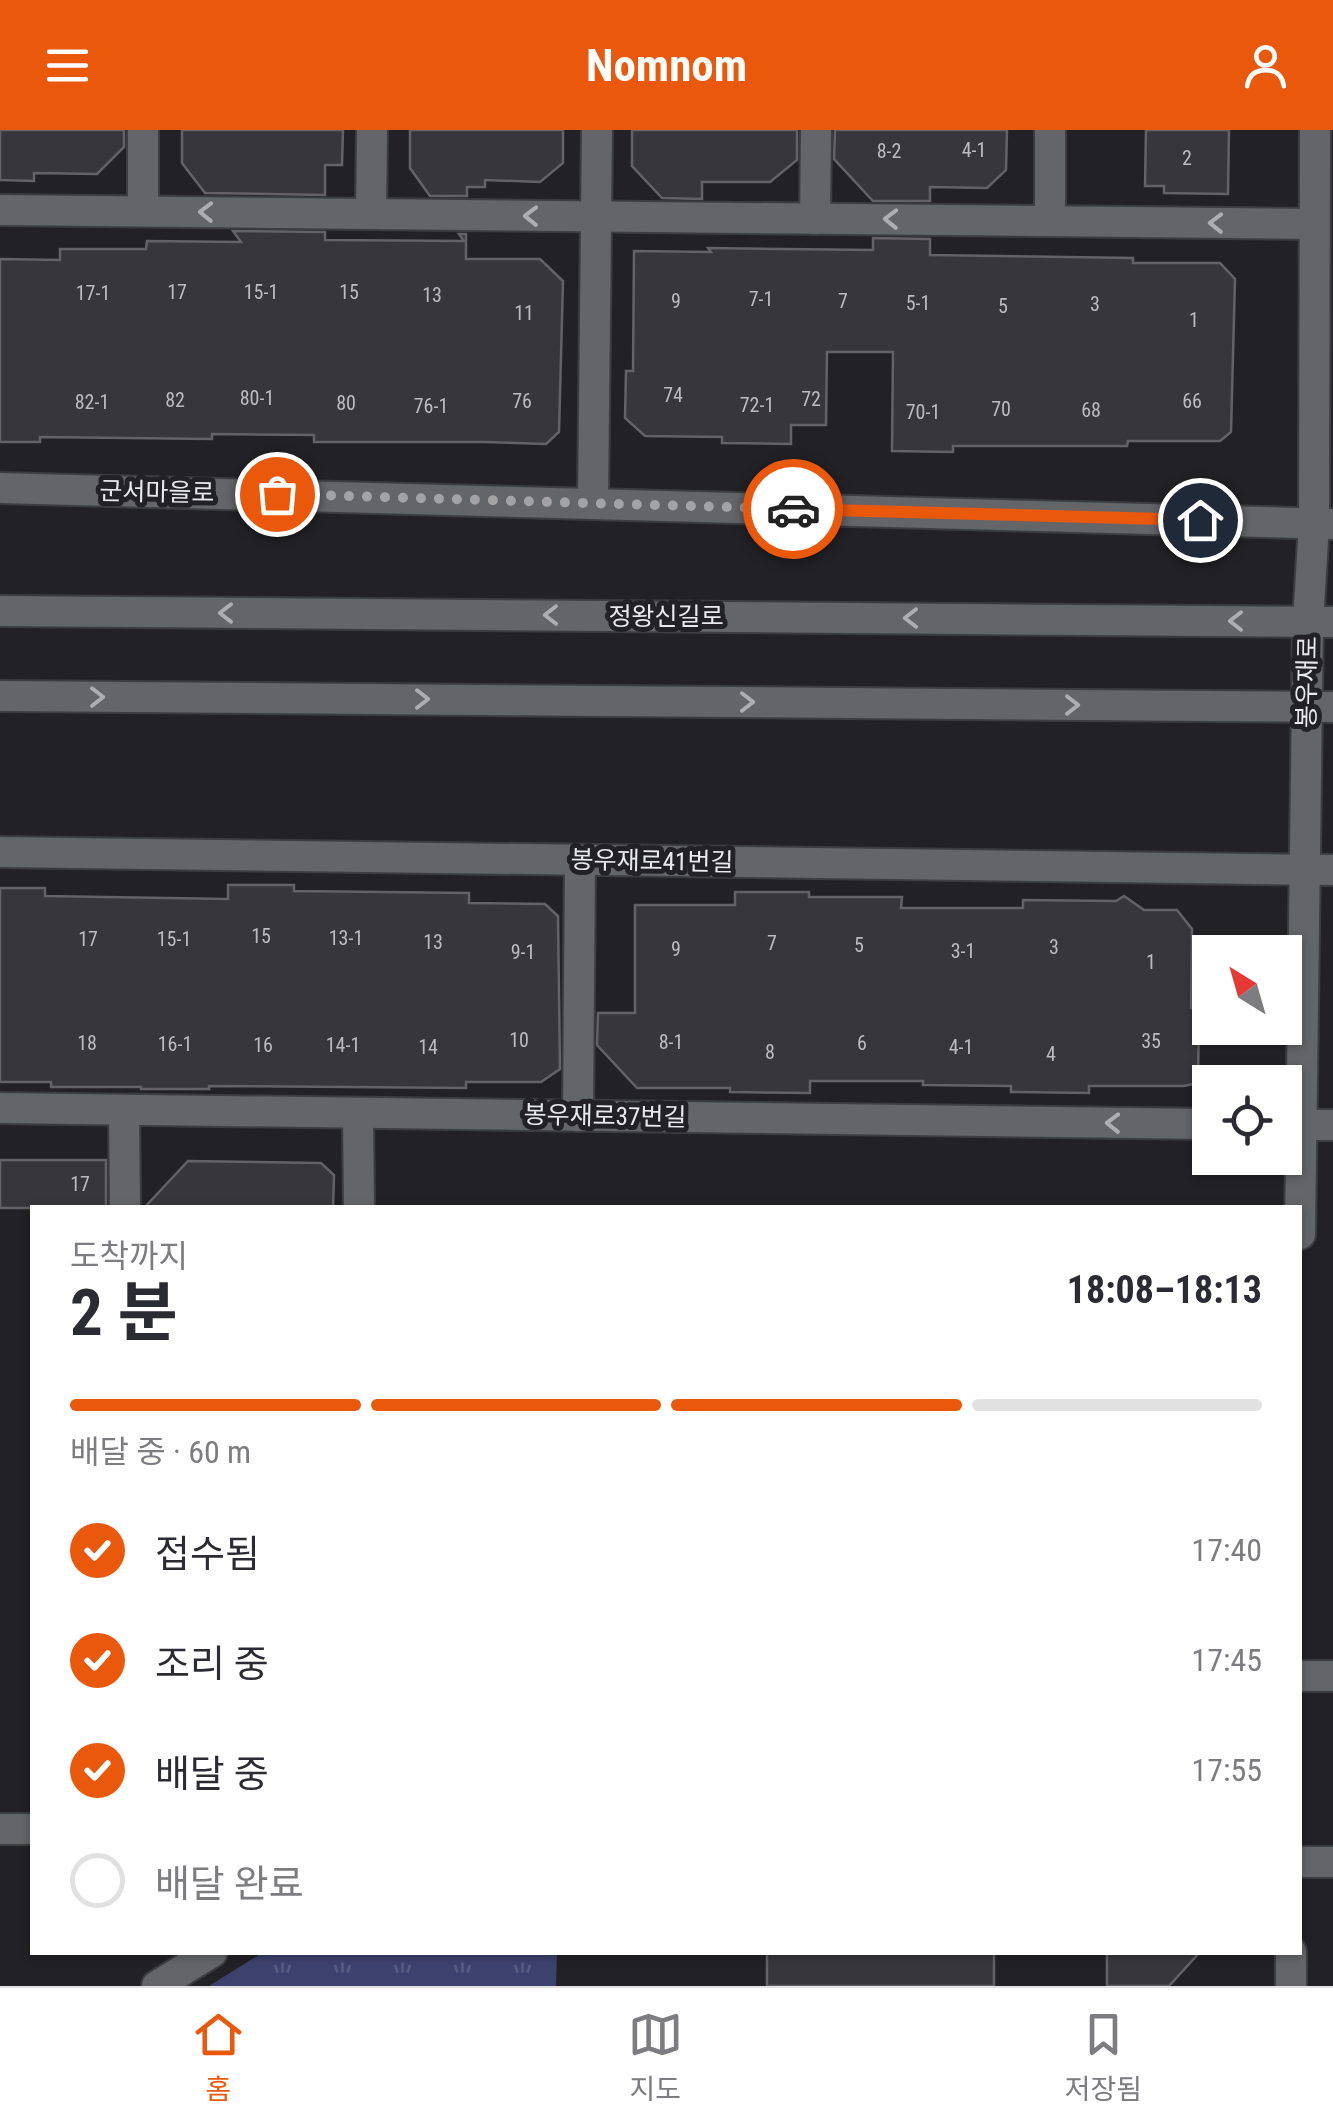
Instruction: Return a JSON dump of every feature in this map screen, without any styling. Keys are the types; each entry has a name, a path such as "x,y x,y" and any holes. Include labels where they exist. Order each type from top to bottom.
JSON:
{"street":[{"path":"142,130 143,211"},
{"path":"370,214 372,130"},
{"path":"593,502 596,130"},
{"path":"815,218 816,130"},
{"path":"1050,130 1050,221"},
{"name":"봉우재로","path":"1299,1065 1319,869 1323,224 1314,130"},
{"path":"0,210 1323,224"},
{"name":"군서마을로","path":"0,488 1323,524"},
{"name":"정왕신길로","path":"0,611 1321,622"},
{"path":"0,696 1320,707"},
{"name":"봉우재로41번길","path":"0,852 1319,869"},
{"path":"578,1116 580,860"},
{"name":"봉우재로37번길","path":"0,1108 1192,1124"},
{"path":"124,1110 126,1205"},
{"path":"358,1113 359,1205"},
{"path":"1302,1125 1333,1126"},
{"name":"봉우재로","path":"1296,1175 1298,1205"},
{"path":"1302,1676 1333,1676"},
{"path":"0,1828 30,1828"},
{"path":"1302,1862 1333,1862"},
{"path":"157,1986 207,1955"},
{"path":"1291,1955 1291,1986"}],"green space":[{"path":"259,1955 557,1955 556,1986 209,1986"}],"building":[{"path":"0,130 124,130 124,147 97,174 34,173 34,181 0,180"},
{"path":"182,130 343,130 342,165 325,165 325,195 205,193 182,163"},
{"path":"410,130 563,130 563,163 540,182 485,180 485,187 467,187 467,196 430,196 410,168"},
{"path":"632,130 797,130 797,160 770,182 702,182 702,199 662,198 632,166"},
{"path":"835,130 1007,130 1006,170 987,188 930,187 930,201 873,201 834,159"},
{"path":"1146,130 1229,130 1228,194 1164,193 1164,186 1145,186"},
{"path":"233,231 325,232 325,240 464,241 459,234 466,234 466,259 540,259 563,281 559,432 546,444 314,442 314,435 212,434 212,439 40,437 40,442 0,442 0,259 60,260 60,249 146,249 147,241 241,242"},
{"path":"873,238 930,239 930,255 1220,263 1235,279 1231,432 1220,441 1128,441 1127,446 953,446 953,452 892,451 893,352 827,352 826,425 791,425 791,444 722,443 722,437 645,436 625,418 626,371 633,371 634,251 873,250"},
{"path":"228,885 294,885 294,891 469,893 469,903 545,904 558,916 560,1069 541,1082 466,1082 466,1088 141,1089 0,1082 0,888 45,888 45,896 228,899"},
{"path":"735,892 809,892 809,897 902,897 901,908 1023,908 1023,900 1116,901 1124,896 1144,910 1177,910 1192,929 1192,1045 1199,1045 1198,1065 1192,1065 1192,1084 1089,1086 1089,1093 1011,1092 1011,1086 923,1085 923,1081 810,1081 810,1093 637,1088 597,1045 598,1013 635,1013 635,905 735,905"},
{"path":"0,1160 106,1160 106,1205 0,1208"},
{"path":"188,1161 321,1163 334,1175 333,1205 147,1205"},
{"path":"767,1955 994,1955 994,1986 767,1986"},
{"path":"1107,1955 1197,1955 1169,1986 1107,1986"}],"way so far":[{"path":"277,494 793,509"}],"route":[{"path":"793,509 1200,520"}]}
